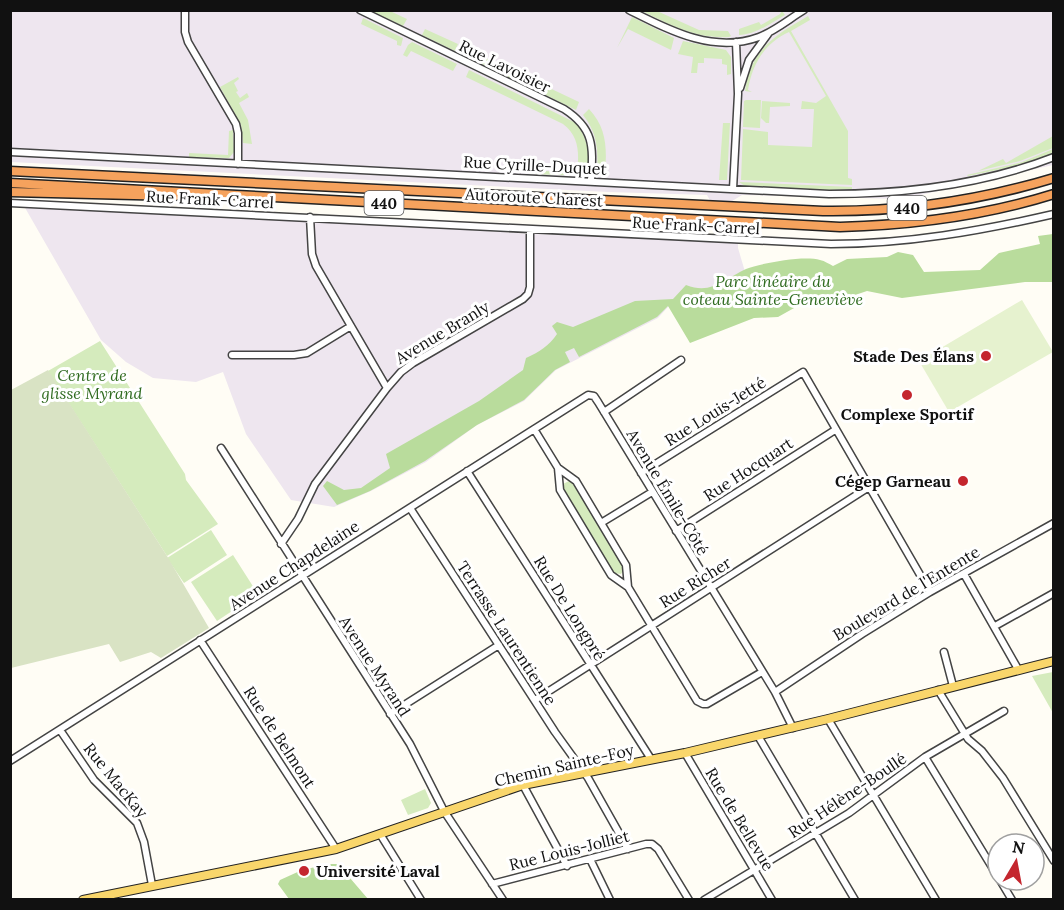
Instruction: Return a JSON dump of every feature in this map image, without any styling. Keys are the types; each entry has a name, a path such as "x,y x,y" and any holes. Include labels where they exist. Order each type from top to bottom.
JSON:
{"highway":[{"path":"10,166 121,176"},
{"name":"Autoroute Charest","path":"10,171 838,211 897,209 956,201 999,193 1053,178"},
{"name":"Autoroute Charest","path":"10,183 840,227 953,218 1053,194"},
{"path":"10,192 162,197 234,194"}],"main road":[{"name":"Chemin Sainte-Foy","path":"83,900 336,849 523,785 685,753 794,728 1053,661"}],"street":[{"path":"185,10 185,32 188,42 236,124 238,164"},
{"name":"Rue Lavoisier","path":"360,10 577,118 586,127 590,137 591,181"},
{"path":"629,10 690,38 720,43 762,36 804,10"},
{"path":"738,94 749,60 773,29"},
{"path":"733,189 738,94 736,42"},
{"name":"Rue Cyrille-Duquet","path":"10,152 829,194 881,194 937,187 994,176 1053,157"},
{"name":"Rue Frank-Carrel","path":"10,203 792,243 858,244 949,236 1053,214"},
{"path":"310,218 312,254 316,266 387,388"},
{"name":"Avenue Branly","path":"281,544 298,519 315,484 400,372 526,297 530,287 530,230"},
{"path":"232,355 307,353 351,326"},
{"path":"604,412 681,360"},
{"name":"Rue Louis-Jetté","path":"641,473 803,372 835,430"},
{"name":"Avenue Chapdelaine","path":"10,761 585,396 592,396"},
{"name":"Avenue Émile-Côté","path":"592,396 775,692 794,728"},
{"path":"534,429 558,468 575,480 626,565 628,587"},
{"path":"835,430 930,592"},
{"name":"Rue Hocquart","path":"676,531 835,430"},
{"name":"Avenue Myrand","path":"221,448 410,744 444,811 502,900"},
{"path":"558,468 559,488 611,575 628,587 700,703 707,704 762,672"},
{"name":"Rue De Longpré","path":"467,471 651,759"},
{"name":"Rue Richer","path":"535,700 869,487"},
{"path":"601,523 652,492"},
{"name":"Terrasse Laurentienne","path":"410,508 583,772 628,849"},
{"name":"Boulevard de l'Entente","path":"775,692 852,640 930,592 1053,523"},
{"path":"964,574 1018,669"},
{"path":"994,626 1053,593"},
{"name":"Rue de Belmont","path":"200,640 336,849"},
{"path":"390,714 499,645"},
{"path":"944,652 953,686"},
{"path":"938,690 965,733 1003,778 1053,861"},
{"name":"Rue Hélène-Boullé","path":"704,900 754,868 815,834 926,758 1004,711"},
{"path":"828,719 936,900"},
{"name":"Rue MacKay","path":"60,730 94,780 137,823 144,842 152,885"},
{"path":"758,736 855,900"},
{"name":"Rue de Bellevue","path":"685,753 772,900"},
{"path":"926,758 986,857"},
{"path":"523,785 567,866"},
{"path":"380,834 421,900"},
{"name":"Rue Louis-Jolliet","path":"492,884 652,844 658,849 689,900"},
{"path":"590,859 610,900"}],"shaded area":[{"path":"10,11 1053,11 1053,165 902,199 742,195 716,211 707,195 11,162"},
{"path":"40,203 532,234 738,239 738,248 751,292 668,307 658,318 556,370 524,401 477,425 426,462 371,491 334,507 291,500 246,434 223,372 196,382 153,378 126,362 101,340 24,206"}],"green space":[{"path":"371,11 390,11 407,19 403,26"},
{"path":"642,11 657,11 699,30 728,31 731,36 717,37 694,33"},
{"path":"782,11 785,15 769,25 751,33 739,35 739,29 759,22 761,25"},
{"path":"808,16 810,20 791,31 848,131 848,178 852,179 852,185 741,180 743,129 768,132 768,145 812,147 814,109 801,109 802,101 816,103 826,96 789,32 773,42 761,55 750,80 748,90 752,92 745,91 753,64 766,45"},
{"path":"632,17 674,38 671,50 628,29 617,48"},
{"path":"363,18 403,38 401,46 397,45 397,41 361,24"},
{"path":"425,29 458,44 455,51 422,35"},
{"path":"683,41 726,50 731,57 731,74 727,75 727,65 722,64 722,59 704,58 704,63 698,63 697,73 691,73 693,57 678,54"},
{"path":"412,42 457,64 453,71 411,51 407,57 403,55"},
{"path":"468,49 512,71 510,78 464,55"},
{"path":"469,70 576,123 588,148 589,163 585,176 530,174 530,170 577,173 578,153 573,134 563,124 466,77"},
{"path":"522,75 579,102 576,110 519,82"},
{"path":"238,77 239,79 234,83 238,91 236,92 240,98 247,93 249,97 239,103 248,120 252,144 243,143 241,125 220,87"},
{"path":"761,100 760,128 743,127 744,101"},
{"path":"762,101 790,103 790,106 770,107 769,123 766,123 761,118"},
{"path":"589,109 595,116 605,139 605,174 597,173 596,142 592,129 583,115"},
{"path":"723,123 730,123 727,180 719,180"},
{"path":"233,130 234,152 229,158 189,157 189,153 228,155 229,131"},
{"path":"1053,136 1053,148 1020,161 978,171 1003,159 1006,163"},
{"path":"1053,149 1053,153 1022,165 967,175 1022,162"},
{"path":"739,182 852,187 852,189 745,186"},
{"name":"Parc linéaire du coteau Sainte-Geneviève","path":"1053,234 1053,282 1025,282 902,298 867,291 852,296 803,303 778,317 754,318 690,343 668,306 657,317 579,357 574,348 565,352 570,362 555,370 524,400 477,425 425,461 370,491 337,505 323,486 327,481 344,490 361,488 390,468 386,454 479,401 523,370 526,358 551,342 557,334 552,326 557,322 573,327 635,301 673,299 686,285 695,288 711,287 746,269 783,260 813,259 833,266 847,259 887,257 898,252 913,255 924,272 980,270 999,253 1040,244 1038,236"},
{"name":"Stade Des Élans","path":"1022,300 1053,352 949,412 919,361"},
{"name":"Centre de glisse Myrand","path":"100,341 185,474 186,480 218,524 167,556 48,371"},
{"path":"48,370 167,556 209,628 161,658 151,652 120,662 109,644 11,668 11,390"},
{"path":"569,481 573,483 623,566 621,574 613,573 563,488 563,484"},
{"path":"211,530 227,555 184,583 167,558"},
{"path":"233,555 258,594 217,621 191,582"},
{"path":"1054,672 1053,713 1032,676"},
{"path":"425,789 431,803 428,808 408,815 401,800"},
{"path":"338,864 368,899 289,899 278,884 280,880 302,870"}],"place":[{"name":"Stade Des Élans","path":"986,356"},
{"name":"Complexe Sportif","path":"907,395"},
{"name":"Cégep Garneau","path":"963,481"},
{"name":"Université Laval","path":"304,871"}]}
